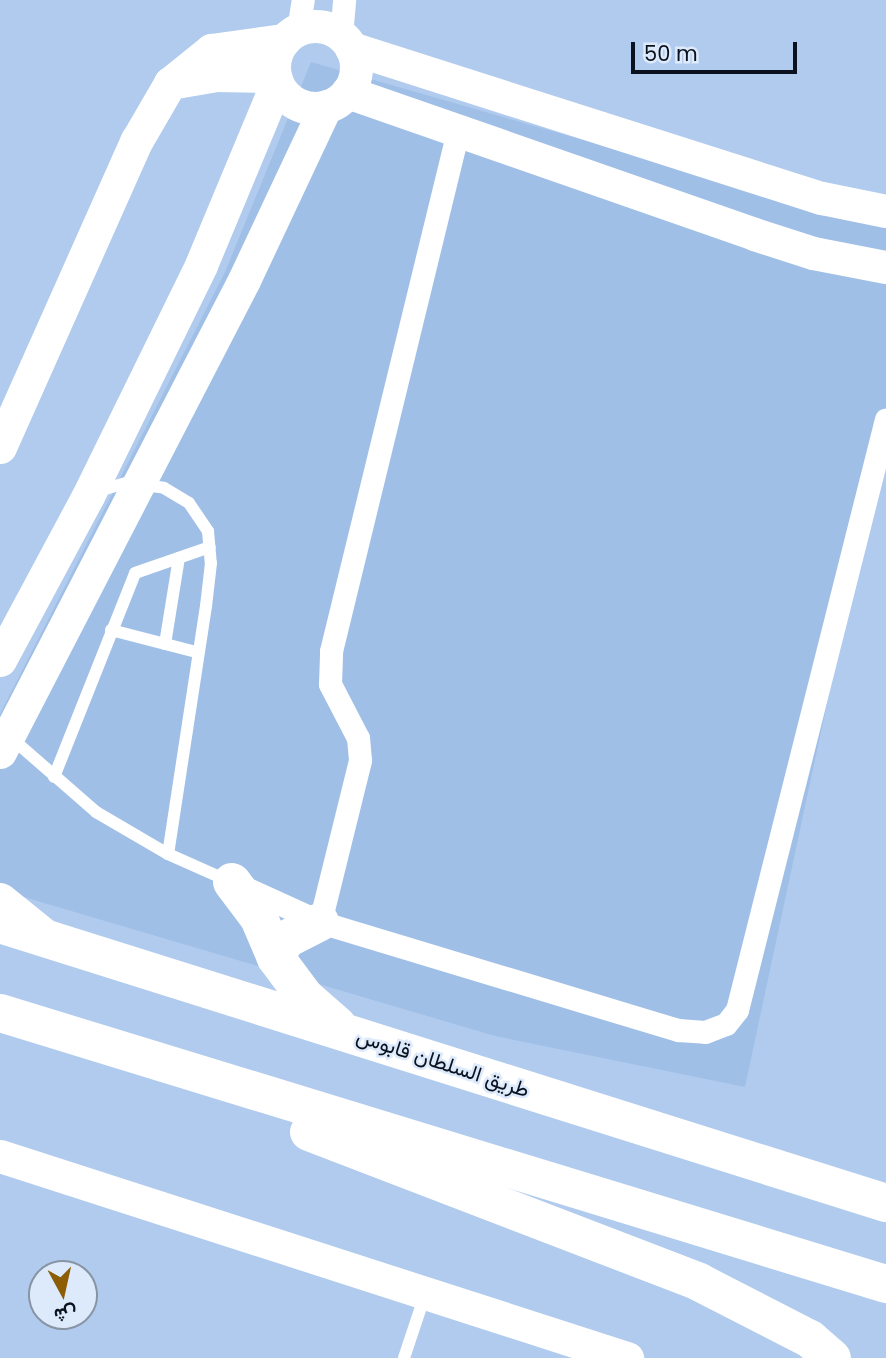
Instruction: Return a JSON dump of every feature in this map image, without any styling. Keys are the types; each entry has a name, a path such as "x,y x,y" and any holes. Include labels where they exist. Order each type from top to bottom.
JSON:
{"highway":[{"path":"232,883 259,918 276,958 305,997 344,1032"},
{"path":"276,958 285,940 320,922"},
{"name":"طريق السلطان قابوس","path":"0,923 886,1203"},
{"path":"0,1013 886,1284"},
{"path":"40,1026 699,1282 810,1339 832,1358"}],"main road":[{"path":"295,23 274,60 276,79 282,93 302,106 337,99 458,131 766,238 879,272"},
{"path":"0,447 137,141 170,83 211,50 295,23 315,26 346,42 822,198 886,211"},
{"path":"3,738 356,66 346,42"},
{"path":"170,83 216,75 276,79"},
{"path":"0,660 88,496 201,265 276,79"},
{"path":"0,898 50,939"},
{"path":"0,1156 627,1358"}],"street":[{"path":"344,0 346,42"},
{"path":"320,922 360,760 358,738 330,684 331,651 458,131"},
{"path":"232,883 320,922 678,1030 705,1032 726,1024 737,1010 886,419"}],"lane":[{"path":"88,496 113,485 139,482 164,488 190,503 208,531 206,606 196,652 168,854"},
{"path":"54,777 135,573 209,547"},
{"path":"165,644 179,558"},
{"path":"111,630 196,652"},
{"path":"3,738 96,812 168,854 232,883"},
{"path":"404,1358 425,1295"}],"shaded area":[{"path":"311,62 886,227 886,428 745,1087 495,1036 0,890 0,714 225,272"}]}
